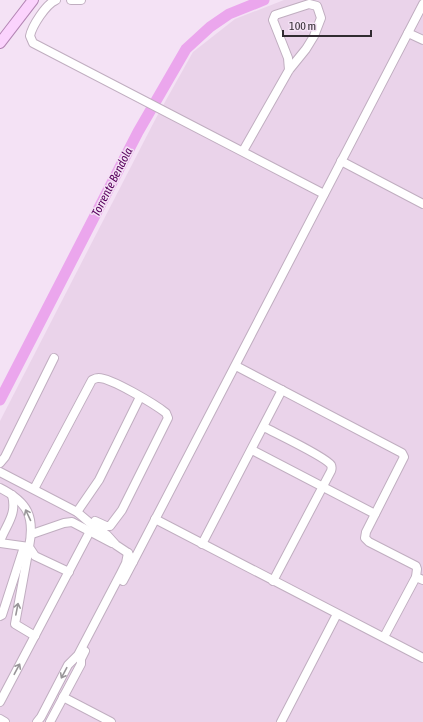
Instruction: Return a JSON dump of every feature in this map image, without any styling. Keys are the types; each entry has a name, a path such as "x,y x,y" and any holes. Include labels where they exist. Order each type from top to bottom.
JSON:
{"main road":[{"path":"0,43 33,0"}],"street":[{"path":"56,0 49,5 36,22 30,32 31,40 324,194"},
{"path":"71,0 81,0"},
{"path":"243,151 289,70 306,49 314,36 321,18 318,6 309,4 275,15 273,20 288,58 289,70"},
{"path":"50,722 81,664 81,659 236,366 423,4"},
{"path":"408,32 423,40"},
{"path":"342,161 423,204"},
{"path":"0,463 54,358"},
{"path":"236,366 402,453 404,457 366,532 365,538 369,542 416,566 420,579 384,637"},
{"path":"34,489 92,380 100,378 114,383 166,413 168,418 122,510 110,526 106,526 84,517"},
{"path":"202,544 282,390"},
{"path":"77,512 99,480 140,397"},
{"path":"264,427 321,456 331,464 332,467 273,581"},
{"path":"252,450 375,514"},
{"path":"0,472 77,512 107,535 116,545"},
{"path":"0,488 22,503 32,523 32,534 2,615 0,616"},
{"path":"12,495 14,505 12,515 0,542 27,547 35,556 69,572"},
{"path":"155,519 423,658"},
{"path":"32,534 64,522 72,522 128,553 132,562"},
{"path":"0,702 88,534"},
{"path":"27,547 15,624 35,636"},
{"path":"37,722 68,665 78,654 126,563 128,553"},
{"path":"281,722 337,614"},
{"path":"63,697 111,722"},
{"path":"0,719 5,722"}],"shaded area":[{"path":"284,0 423,0 423,722 0,722 0,421 156,118 193,52 235,19"}],"waterway":[{"name":"Torrente Bendola","path":"0,400 138,132 186,49 210,27 229,14 264,0"}]}
